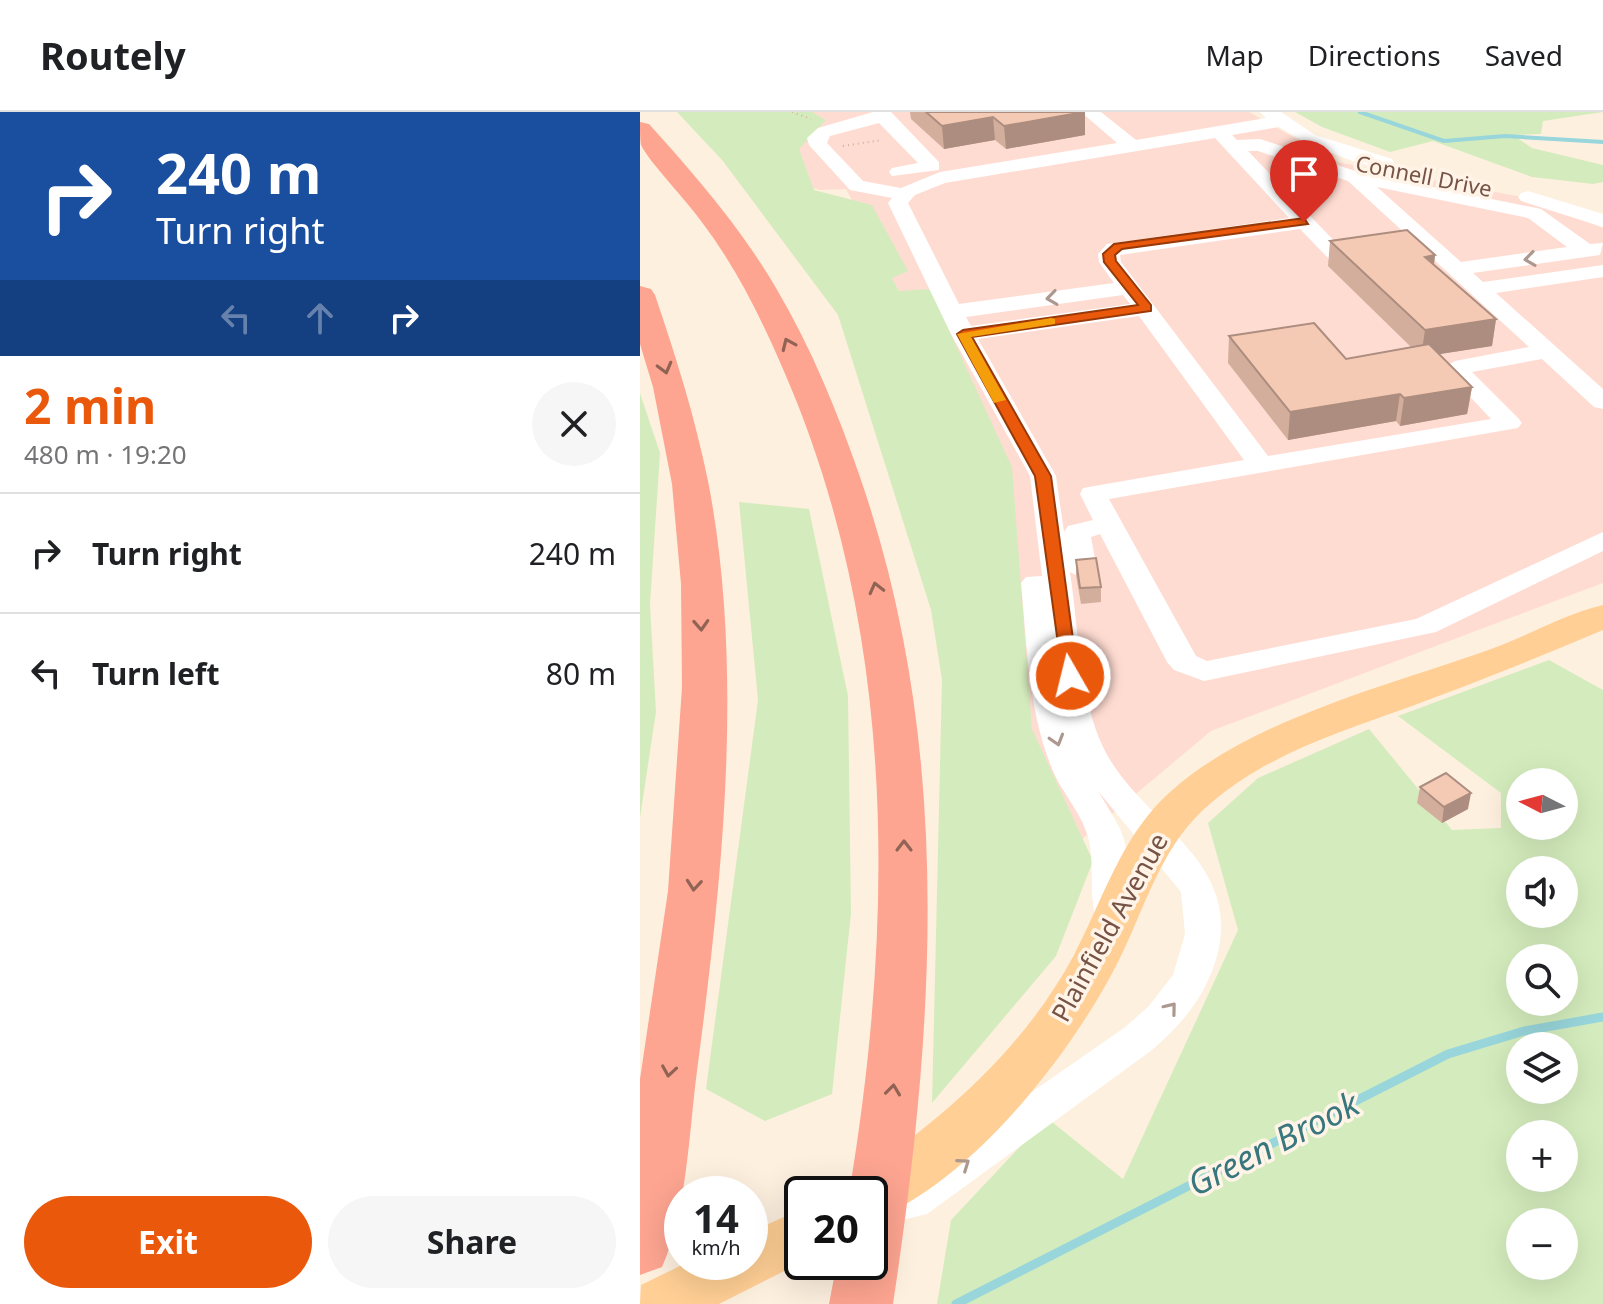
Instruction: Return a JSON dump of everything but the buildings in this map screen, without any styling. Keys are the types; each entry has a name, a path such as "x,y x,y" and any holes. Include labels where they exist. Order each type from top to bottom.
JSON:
{"highway":[{"path":"640,129 710,215 772,307 845,477 881,610 898,724 905,924 894,1082 881,1176"},
{"path":"640,295 663,360 684,446 700,591 704,671 701,785 681,994 640,1247"},
{"path":"861,1304 865,1280"}],"main road":[{"name":"Plainfield Avenue","path":"888,1186 964,1126 1014,1077 1056,1024 1089,971 1144,856 1172,817 1200,788 1244,757 1279,740 1517,653 1603,616"},
{"path":"661,1304 710,1280"}],"street":[{"path":"840,112 863,112"},
{"path":"1090,112 1126,141"},
{"path":"932,166 883,115 824,132 816,138 849,179 874,190 904,194 940,178 1126,141"},
{"path":"1226,139 1268,117"},
{"name":"Connell Drive","path":"1268,117 1327,146 1411,168"},
{"name":"Connell Drive","path":"1268,117 1309,147 1334,156 1520,194 1603,221"},
{"path":"1226,139 1336,255 1427,243"},
{"path":"849,179 1126,141 1226,139 1266,147 1354,177 1534,213 1594,250"},
{"path":"1354,177 1603,402"},
{"name":"Connell Drive","path":"1506,185 1603,211"},
{"path":"888,1205 912,1200 1138,1039 1162,1018 1191,980 1200,958 1203,909 1191,876 1105,777 1078,727 1043,476 963,334 899,210 898,203 904,194"},
{"path":"1261,465 1109,258 1118,246 1304,222"},
{"path":"1457,269 1594,250"},
{"path":"1479,289 1603,271"},
{"path":"952,312 1130,287"},
{"path":"963,334 1146,308"},
{"path":"1547,351 1455,368 1509,423 1093,494 1178,655 1185,663 1204,671 1425,626 1603,540"},
{"path":"1021,441 1050,713 1068,768 1104,831 1111,861 1113,918"},
{"path":"1083,570 1076,541 1078,532 1108,524"}],"path":[{"path":"822,149 902,136"}],"shaded area":[{"path":"710,112 1249,112 1338,162 1522,197 1603,228 1603,583 1211,731 1051,865 985,459 846,189 820,190 781,180"}],"green space":[{"path":"677,112 812,112 826,120 799,149 814,190 872,205 908,271 892,278 899,291 930,289 1012,467 1032,729 1093,861 1056,956 932,1103 942,680 931,610 838,315 722,160"},
{"path":"1295,112 1603,112 1543,121 1541,134 1513,135 1532,148 1603,165 1603,182 1593,184 1532,177 1433,141 1390,152 1322,127"},
{"path":"640,393 660,453 650,605 656,712 640,818"},
{"path":"739,502 809,509 848,696 851,913 832,1094 765,1121 706,1089 758,700"},
{"path":"1549,660 1603,690 1603,1304 937,1304 951,1220 1047,1118 1123,1179 1238,930 1208,823 1258,778 1369,729 1452,830 1501,828 1501,793 1398,716"}],"waterway":[{"name":"Green Brook","path":"1360,112 1444,141 1505,136 1603,142"},
{"name":"Green Brook","path":"956,1304 1448,1054 1524,1031 1603,1017"}],"slow traffic":[{"path":"999,400 963,334 1051,322"}],"route":[{"path":"1070,676 1043,476 963,334 1146,308 1110,262 1109,254 1118,246 1304,222"}]}
